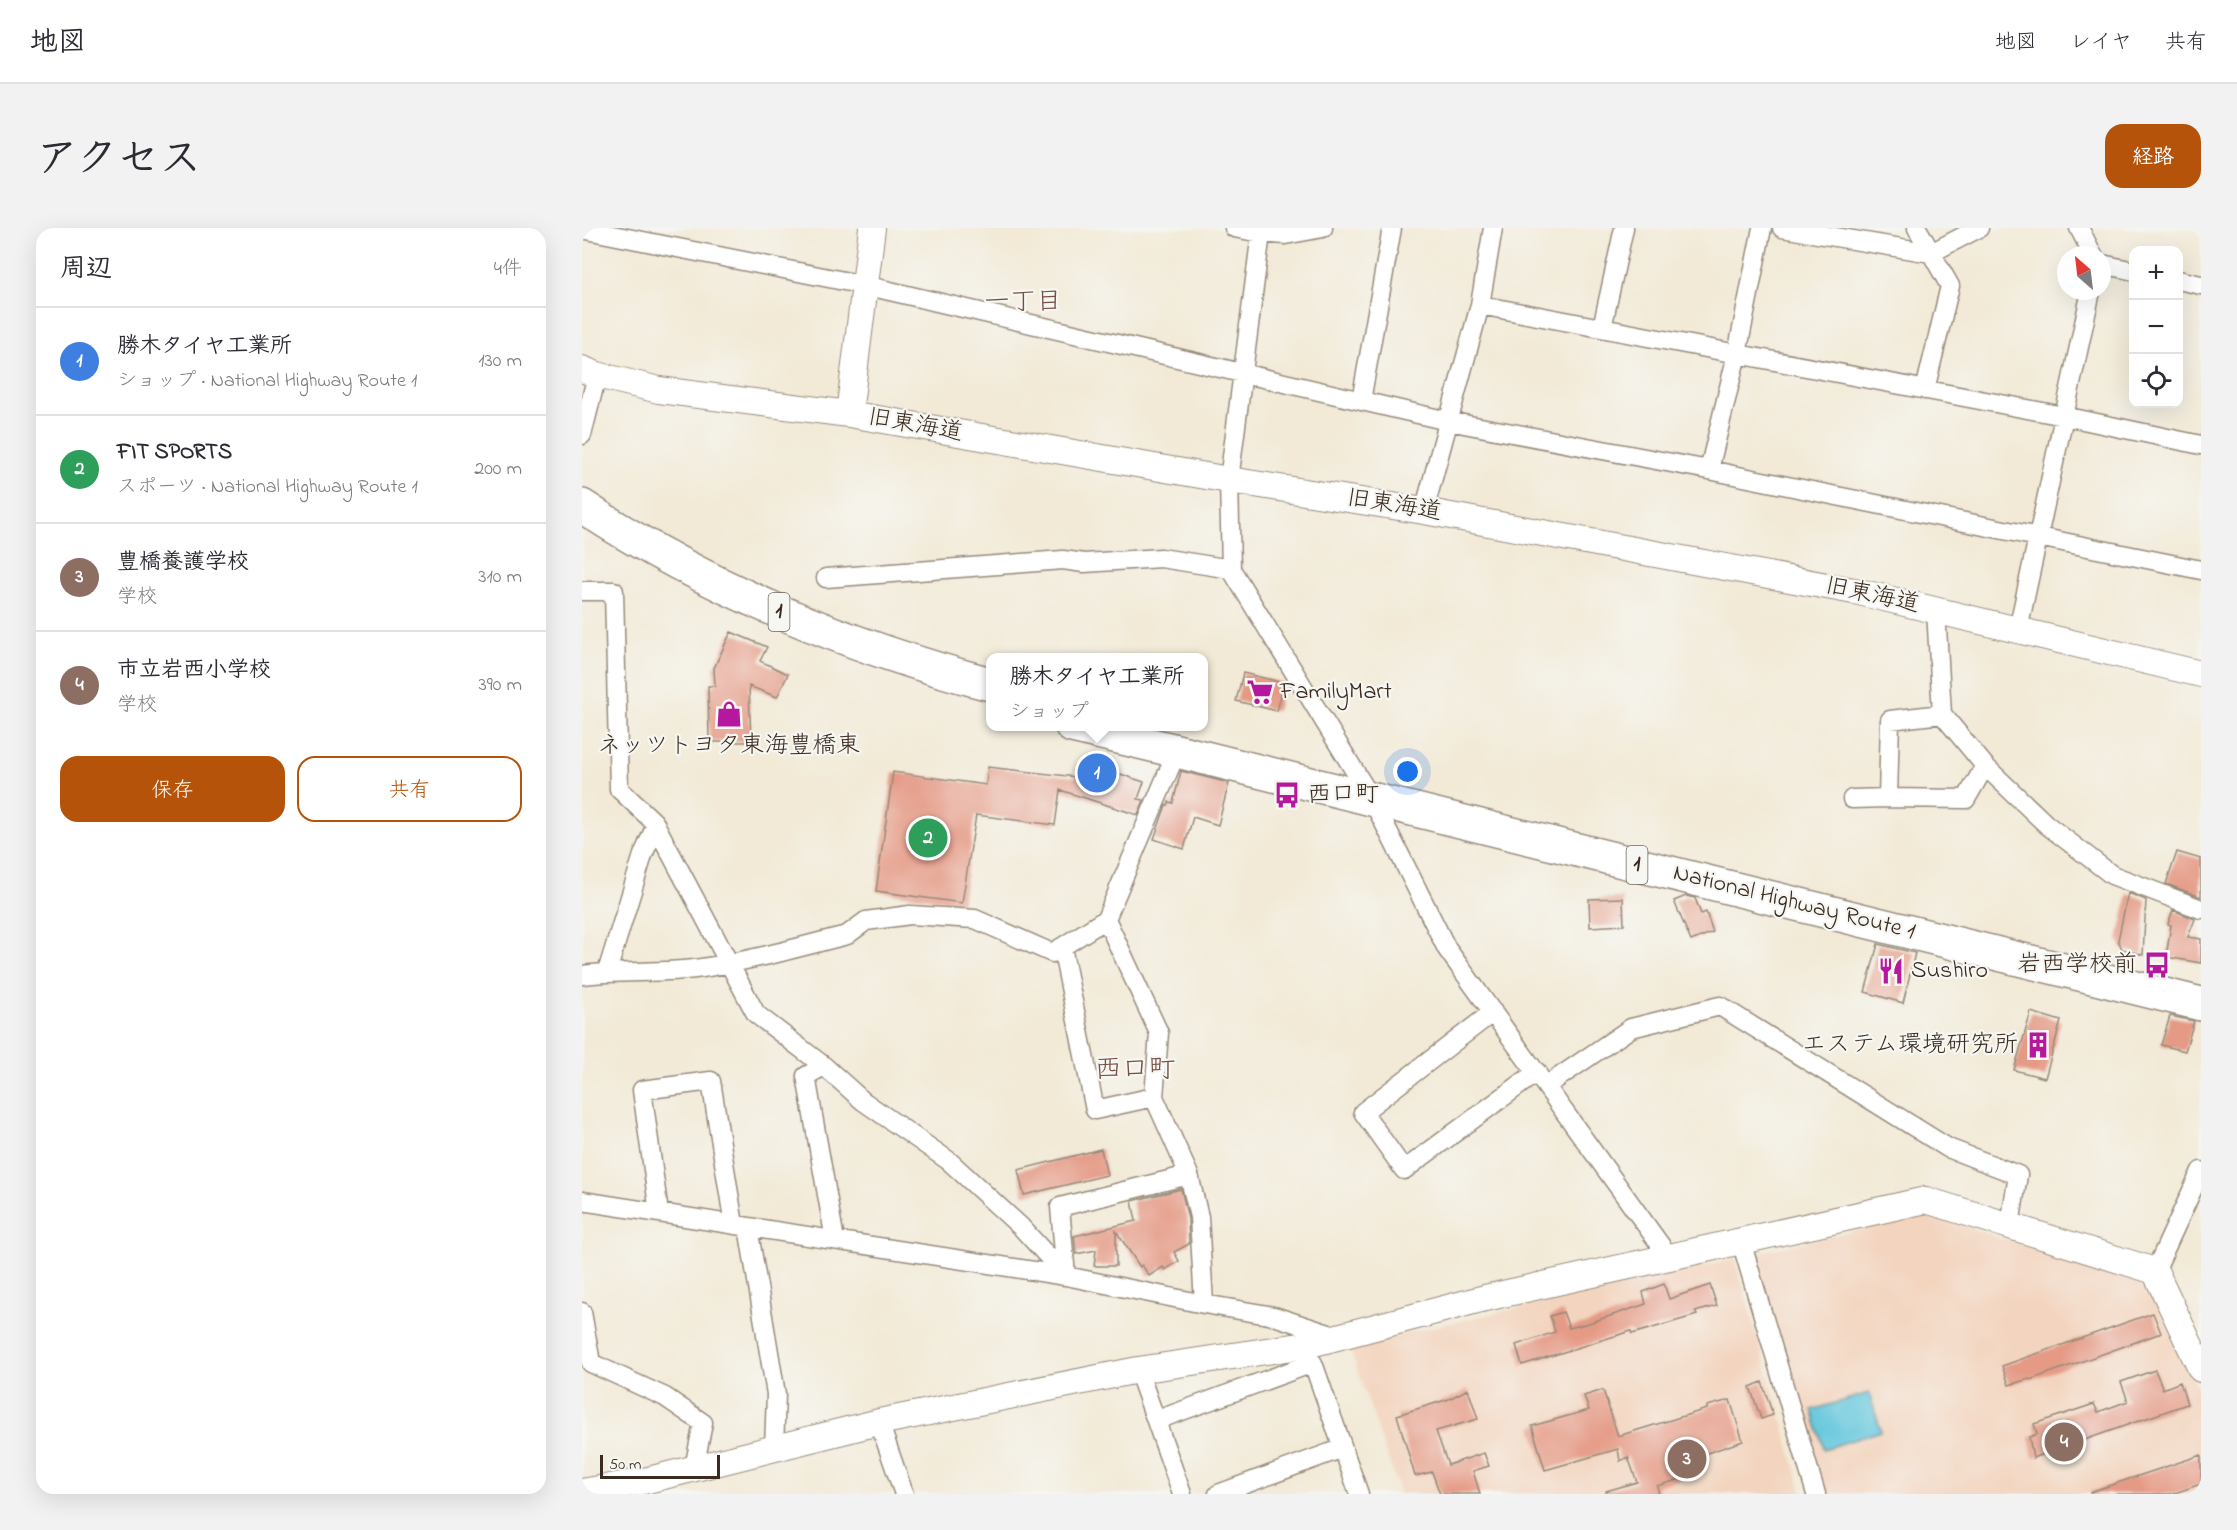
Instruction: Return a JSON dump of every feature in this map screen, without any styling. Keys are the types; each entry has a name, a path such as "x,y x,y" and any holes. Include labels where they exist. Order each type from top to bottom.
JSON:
{"highway":[{"name":"1","path":"582,506 656,551 779,612 881,652 986,683"},
{"name":"1","path":"582,529 648,569 752,623 831,655 986,706"},
{"name":"National Highway Route 1","path":"1093,731 1367,791 2201,983"},
{"name":"National Highway Route 1","path":"1169,731 1367,791 2201,1004"}],"street":[{"path":"849,414 872,228"},
{"path":"1234,228 1285,235 1323,228"},
{"path":"1362,401 1392,228"},
{"path":"1424,511 1480,305 1493,228"},
{"path":"1602,328 1624,228"},
{"path":"1709,470 1737,354 1762,228"},
{"path":"1782,228 1931,253 1978,228"},
{"path":"1917,228 1950,286 1925,390"},
{"path":"2079,228 2088,246"},
{"path":"582,229 864,285 1448,421 1709,470 2201,570"},
{"path":"1261,233 1229,480 1230,569 1367,791 1447,949 1669,1257"},
{"path":"2111,266 2129,270"},
{"path":"2183,281 2201,285"},
{"path":"2018,630 2089,300"},
{"path":"1480,305 2064,416 2201,445"},
{"path":"582,435 589,372"},
{"name":"旧東海道","path":"589,372 658,390 849,414 1229,480 1424,511 1859,592 2201,674"},
{"path":"826,578 1063,560 1084,563 1161,558 1230,569"},
{"path":"582,591 614,591 619,789 656,825 756,1014 824,1066 862,1101 949,1161 1021,1227 1066,1276"},
{"path":"1936,610 1942,714 1984,766 2047,825 2112,875 2201,909"},
{"path":"1888,798 1890,720 1942,714"},
{"path":"582,975 607,972 662,972 729,964 847,935 866,921 910,915 975,919 1052,953 1106,919 1177,751"},
{"path":"1852,799 1966,800 1984,766"},
{"path":"607,972 643,855 656,825"},
{"path":"1106,919 1159,1033 1154,1097 1189,1175 1199,1217 1204,1304"},
{"path":"1062,947 1095,1110 1154,1097"},
{"path":"1493,1012 1363,1112 1404,1170 1542,1079 1631,1028 1720,1006 1948,1148 2018,1175 2010,1224"},
{"path":"824,1066 806,1076 835,1240"},
{"path":"659,1213 642,1090 711,1081 776,1394 774,1448"},
{"path":"2155,1271 2201,1171"},
{"path":"1066,1276 1060,1207 1189,1175"},
{"path":"582,1492 646,1487 694,1468 879,1422 1138,1370 1307,1345 1485,1298 1926,1200 2010,1224 2155,1271 2201,1369"},
{"path":"582,1201 1066,1276 1275,1316 1338,1337"},
{"path":"1741,1241 1816,1494"},
{"path":"582,1314 591,1363 665,1397 703,1424 694,1468"},
{"path":"1157,1420 1313,1363 1359,1494"},
{"path":"1138,1370 1182,1494"},
{"path":"879,1422 904,1494"},
{"path":"1218,1494 1343,1448"}],"shaded area":[{"path":"1927,1214 2149,1285 2201,1395 2201,1494 1823,1494 1751,1254"},
{"path":"1735,1259 1803,1494 1400,1494 1349,1346"}],"water":[{"path":"1869,1393 1881,1431 1824,1449 1812,1410"}],"building":[{"name":"ネッツトヨタ東海豊橋東","path":"731,632 767,647 760,661 788,674 777,697 749,686 751,742 709,742 708,686 715,686 714,668"},
{"name":"FamilyMart","path":"1243,673 1284,683 1277,711 1236,701"},
{"path":"1082,761 1144,782 1138,799 1144,800 1138,815 1060,790 1055,825 976,815 962,903 876,891 893,772 986,785 988,767 1076,777"},
{"path":"1181,771 1229,783 1218,825 1193,817 1184,849 1154,839 1166,805 1169,802 1173,803"},
{"path":"2177,852 2201,859 2201,897 2166,884"},
{"path":"2128,893 2146,900 2143,955 2122,949 2118,940"},
{"path":"1686,896 1695,898 1701,914 1706,912 1713,932 1691,941 1674,901"},
{"path":"1623,898 1624,925 1590,927 1589,899"},
{"path":"2173,910 2195,919 2188,937 2201,939 2201,963 2166,957 2171,925 2168,924"},
{"name":"Sushiro","path":"1878,944 1915,953 1903,1003 1865,992"},
{"name":"エステム環境研究所","path":"2031,1012 2061,1021 2045,1078 2014,1070"},
{"path":"2170,1016 2194,1021 2185,1051 2161,1045"},
{"path":"1101,1149 1107,1175 1024,1195 1018,1170"},
{"path":"1181,1189 1188,1219 1189,1244 1174,1252 1179,1261 1165,1270 1163,1267 1149,1276 1142,1265 1140,1267 1116,1231 1116,1266 1094,1266 1096,1250 1076,1254 1074,1236 1136,1221 1132,1201"},
{"path":"1664,1284 1669,1299 1710,1285 1717,1306 1695,1312 1697,1315 1632,1334 1631,1331 1522,1365 1516,1345 1555,1332 1550,1316 1563,1312 1569,1328 1589,1323 1646,1304 1643,1292"},
{"path":"2153,1313 2161,1333 2030,1380 2009,1385 2002,1366"},
{"path":"2155,1370 2163,1389 2180,1382 2187,1404 2033,1458 2029,1437 2037,1434 2034,1424 2094,1404 2098,1412 2128,1401 2121,1382"},
{"path":"1762,1382 1773,1415 1761,1419 1750,1387"},
{"path":"1468,1389 1478,1419 1436,1431 1448,1465 1484,1453 1489,1466 1473,1471 1480,1494 1440,1494 1432,1472 1415,1476 1397,1415 1449,1399"},
{"path":"1603,1390 1618,1436 1730,1400 1743,1441 1686,1460 1691,1476 1657,1486 1659,1494 1607,1494 1606,1491 1637,1482 1628,1457 1620,1461 1618,1449 1545,1470 1532,1426 1589,1410 1584,1396"},
{"path":"2201,1455 2201,1484 2172,1494 2091,1494 2090,1492"}],"place":[{"name":"FamilyMart","path":"1260,692"},
{"name":"ネッツトヨタ東海豊橋東","path":"729,714"},
{"name":"勝木タイヤ工業所","path":"1097,773"},
{"name":"西口町","path":"1287,795"},
{"name":"FIT SPORTS","path":"928,838"},
{"name":"岩西学校前","path":"2157,965"},
{"name":"Sushiro","path":"1891,971"},
{"name":"エステム環境研究所","path":"2038,1045"},
{"name":"市立岩西小学校","path":"2064,1442"},
{"name":"豊橋養護学校","path":"1687,1459"}],"district":[{"name":"一丁目","path":"1023,303"},
{"name":"西口町","path":"1135,1070"}]}
